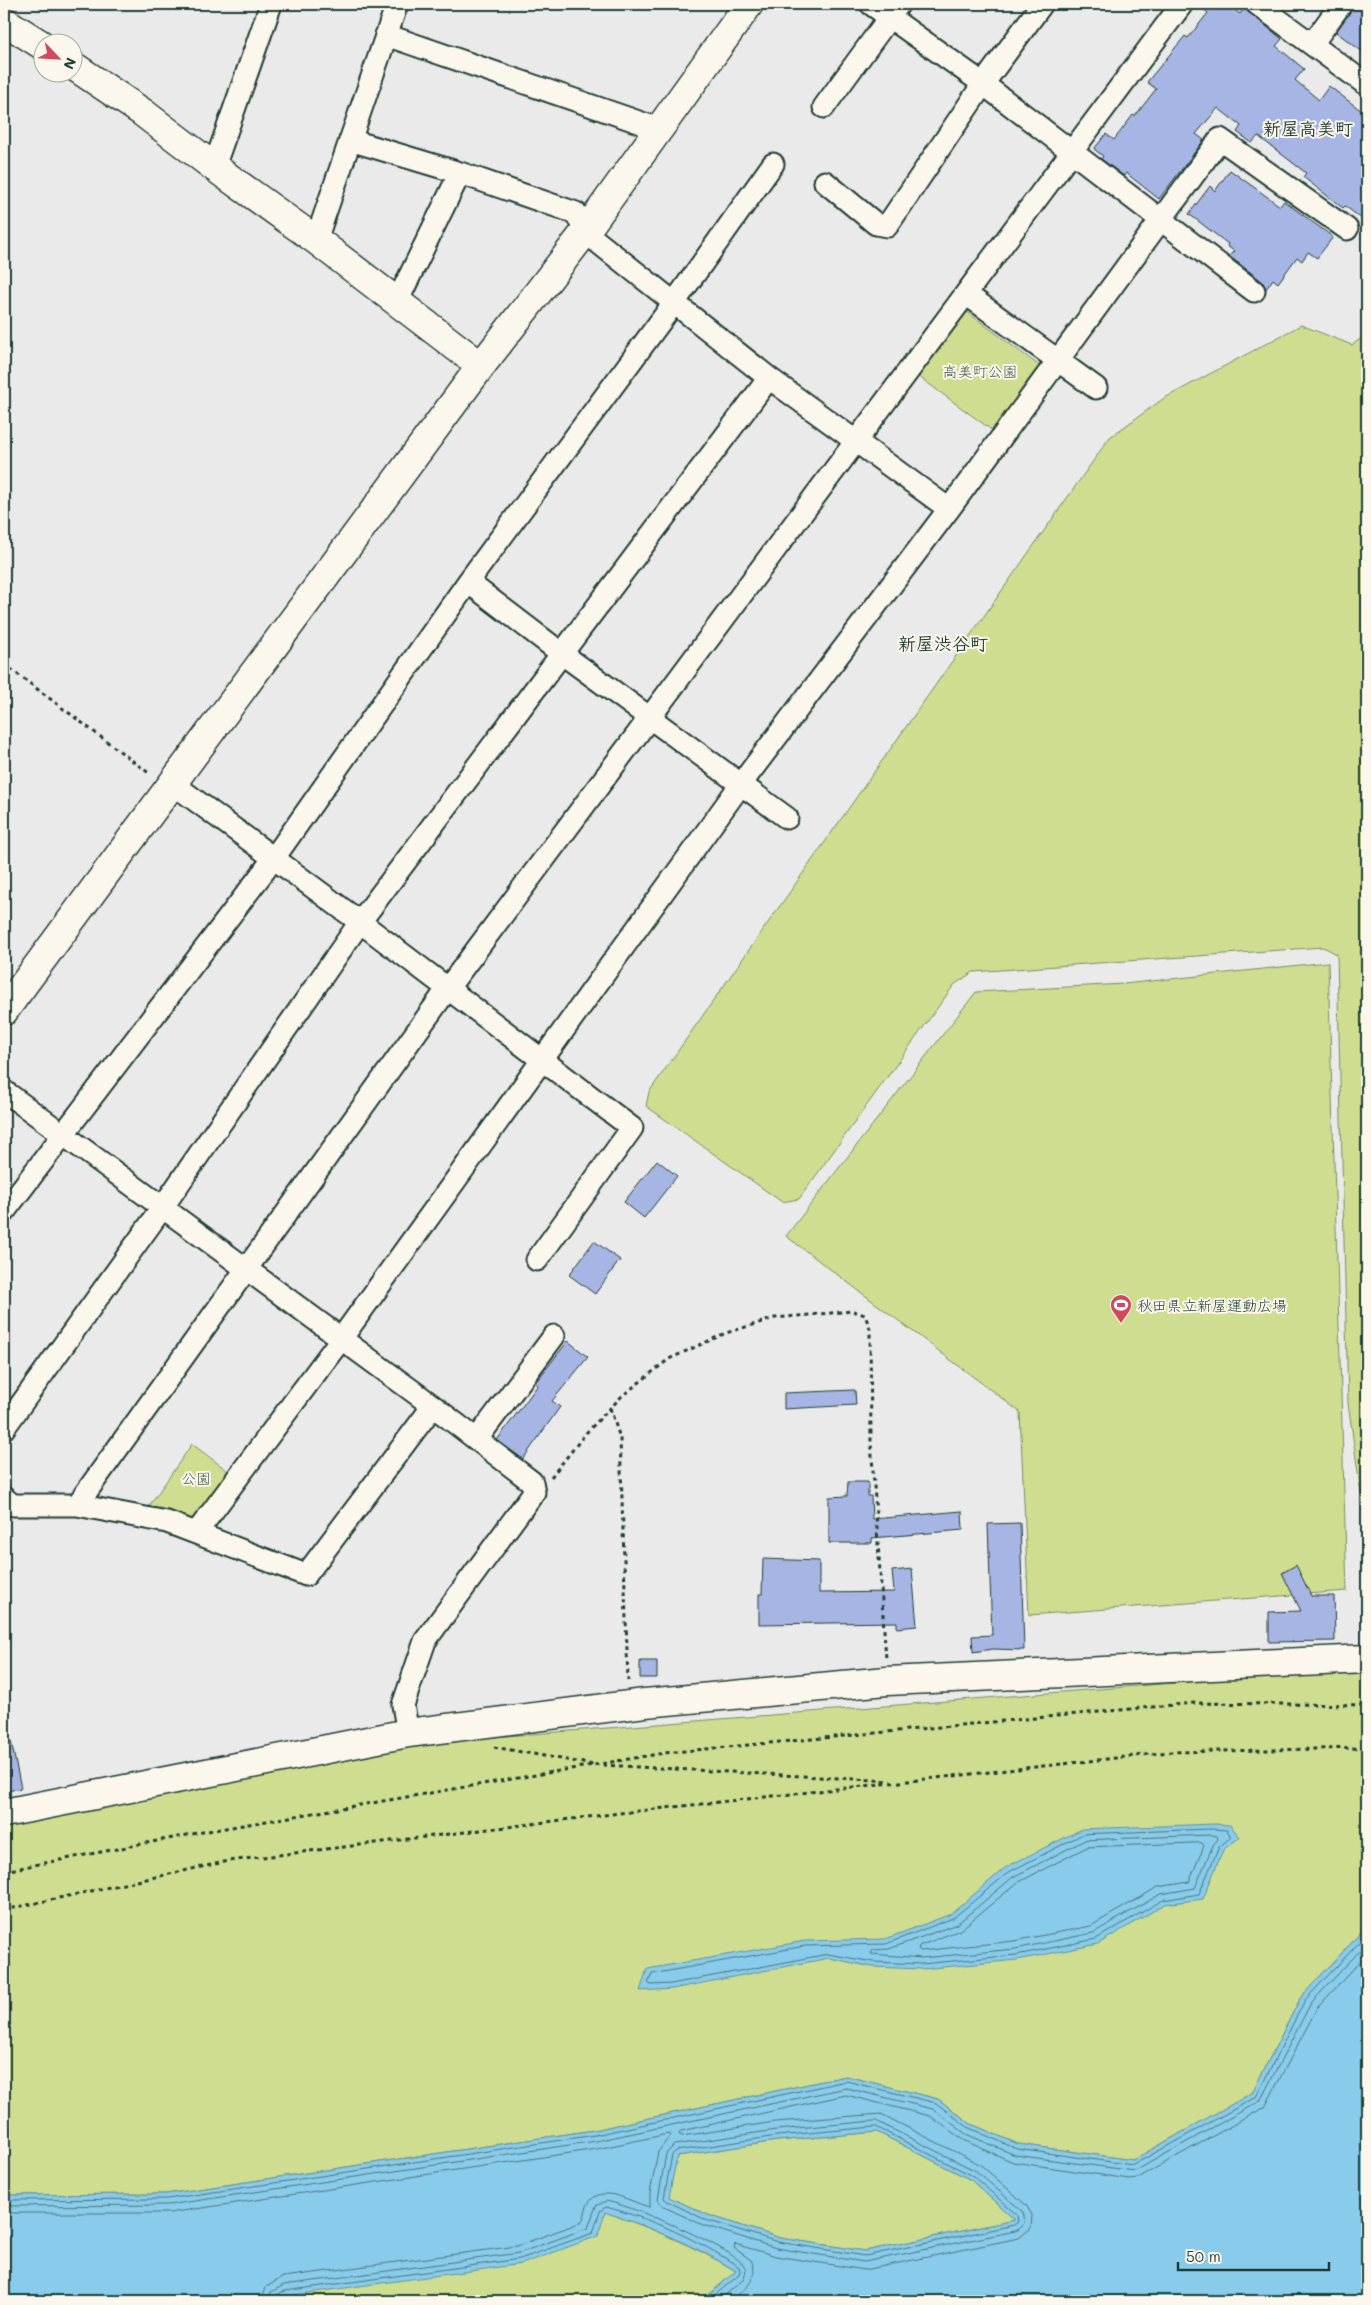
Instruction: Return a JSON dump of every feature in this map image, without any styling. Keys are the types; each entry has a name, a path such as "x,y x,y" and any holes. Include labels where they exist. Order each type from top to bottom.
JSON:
{"street":[{"path":"214,168 271,4"},
{"path":"316,240 396,4"},
{"path":"4,1011 481,366 585,232 749,4"},
{"path":"871,4 894,10 983,84 1254,291"},
{"path":"825,182 876,224 887,226 983,84 1042,4"},
{"path":"77,1505 448,988 1182,4"},
{"path":"1257,4 1367,85"},
{"path":"1312,44 1341,4"},
{"path":"824,107 894,10"},
{"path":"4,21 32,39"},
{"path":"386,35 659,129"},
{"path":"82,72 142,112 214,168 316,240 481,366"},
{"path":"350,140 460,173 576,213 585,232 674,303 769,378 949,509"},
{"path":"197,1532 341,1339 741,784 949,509 1220,140 1346,229"},
{"path":"4,1212 274,858 468,582 674,303 773,164"},
{"path":"397,302 460,173"},
{"path":"966,294 1096,388"},
{"path":"4,1428 162,1208 360,922 769,378"},
{"path":"468,582 561,653 787,818"},
{"path":"170,786 274,858 632,1128 537,1260"},
{"path":"4,1091 433,1406 526,1476 533,1486 534,1492 519,1515 461,1590 425,1641 403,1705 408,1733"},
{"path":"477,1439 554,1336"},
{"path":"4,1498 14,1505 77,1505 167,1522 306,1575 433,1406"},
{"path":"4,1813 408,1733 629,1705 887,1681 1367,1659"}],"path":[{"path":"4,664 170,786"},
{"path":"533,1486 545,1483 556,1474 586,1433 610,1408 622,1396 669,1359 726,1333 775,1318 853,1311 865,1315 870,1329 871,1442 887,1681"},
{"path":"610,1408 620,1438 629,1705"},
{"path":"4,1871 208,1831 664,1754 1195,1703 1367,1705"},
{"path":"493,1747 597,1765 902,1782"},
{"path":"4,1910 229,1861 620,1813 1170,1752 1367,1748"}],"green space":[{"name":"高美町公園","path":"966,311 1041,367 993,431 918,376"},
{"path":"1301,325 1352,345 1367,334 1367,1534 1348,1403 1337,954 1323,947 973,972 954,985 799,1199 782,1202 646,1106 649,1092 1110,437 1163,399"},
{"name":"秋田県立新屋運動広場","path":"1328,962 1347,1591 1029,1615 1020,1412 786,1236 976,992 1124,984"},
{"name":"公園","path":"192,1444 228,1471 191,1523 147,1509"},
{"path":"1367,1674 1367,1926 1301,1997 1252,2093 1133,2160 1018,2144 971,2124 938,2099 846,2076 594,2130 166,2194 4,2195 4,1827 431,1742 1263,1676"},
{"path":"877,2132 971,2180 1015,2220 865,2251 780,2238 708,2215 668,2197 677,2156 777,2141"},
{"path":"605,2212 672,2238 736,2271 705,2298 678,2301 276,2301 286,2296"}],"water":[{"path":"1230,1825 1240,1837 1223,1850 1203,1899 1165,1904 1098,1944 1017,1960 922,1969 872,1967 829,1958 672,1989 640,1991 647,1969 805,1941 885,1939 951,1914 1006,1867 1082,1829"},
{"path":"1367,1926 1367,2301 678,2301 705,2298 736,2271 705,2253 672,2238 605,2212 598,2236 522,2264 286,2296 276,2301 4,2301 4,2195 166,2194 594,2130 846,2076 938,2099 971,2124 1018,2144 1133,2160 1252,2093 1301,1997","holes":["877,2132 971,2180 1015,2220 865,2251 780,2238 708,2215 669,2197 677,2156 777,2141"]}],"building":[{"path":"1197,4 1227,4 1240,14 1244,8 1282,39 1276,46 1304,69 1295,80 1319,100 1329,86 1367,115 1367,223 1345,206 1343,208 1303,177 1306,173 1258,136 1252,143 1237,132 1241,126 1218,108 1196,134 1204,140 1159,199 1126,173 1124,176 1101,159 1103,156 1094,149 1106,134 1114,140 1133,115 1135,116 1156,89 1147,82 1185,36 1188,38 1208,13"},
{"path":"1353,4 1367,4 1367,55 1336,32 1351,11"},
{"path":"1230,170 1280,206 1284,201 1333,237 1317,258 1308,252 1302,261 1297,257 1278,283 1273,279 1266,289 1262,281 1229,256 1234,251 1227,246 1228,244 1189,214 1210,186 1215,191"},
{"path":"657,1160 677,1176 644,1218 624,1202"},
{"path":"594,1241 620,1260 595,1294 569,1275"},
{"path":"568,1341 588,1357 552,1401 560,1407 523,1459 497,1440 538,1385 535,1383"},
{"path":"855,1390 856,1405 784,1409 784,1393"},
{"path":"848,1482 868,1482 868,1496 871,1496 872,1519 962,1511 963,1530 872,1538 872,1543 829,1543 829,1497 847,1496"},
{"path":"1020,1523 1024,1650 993,1649 973,1652 972,1636 992,1635 988,1524"},
{"path":"763,1559 819,1561 819,1593 894,1592 892,1571 912,1569 917,1626 897,1628 897,1622 759,1624 759,1594 762,1594"},
{"path":"1296,1565 1311,1596 1334,1596 1335,1641 1269,1642 1269,1612 1301,1611 1282,1573"},
{"path":"640,1661 657,1661 657,1678 640,1678"},
{"path":"11,1741 21,1788 4,1792 4,1742"}],"place":[{"name":"秋田県立新屋運動広場","path":"1121,1324"}],"district":[{"name":"新屋高美町","path":"1308,128"},
{"name":"新屋渋谷町","path":"943,643"}]}
